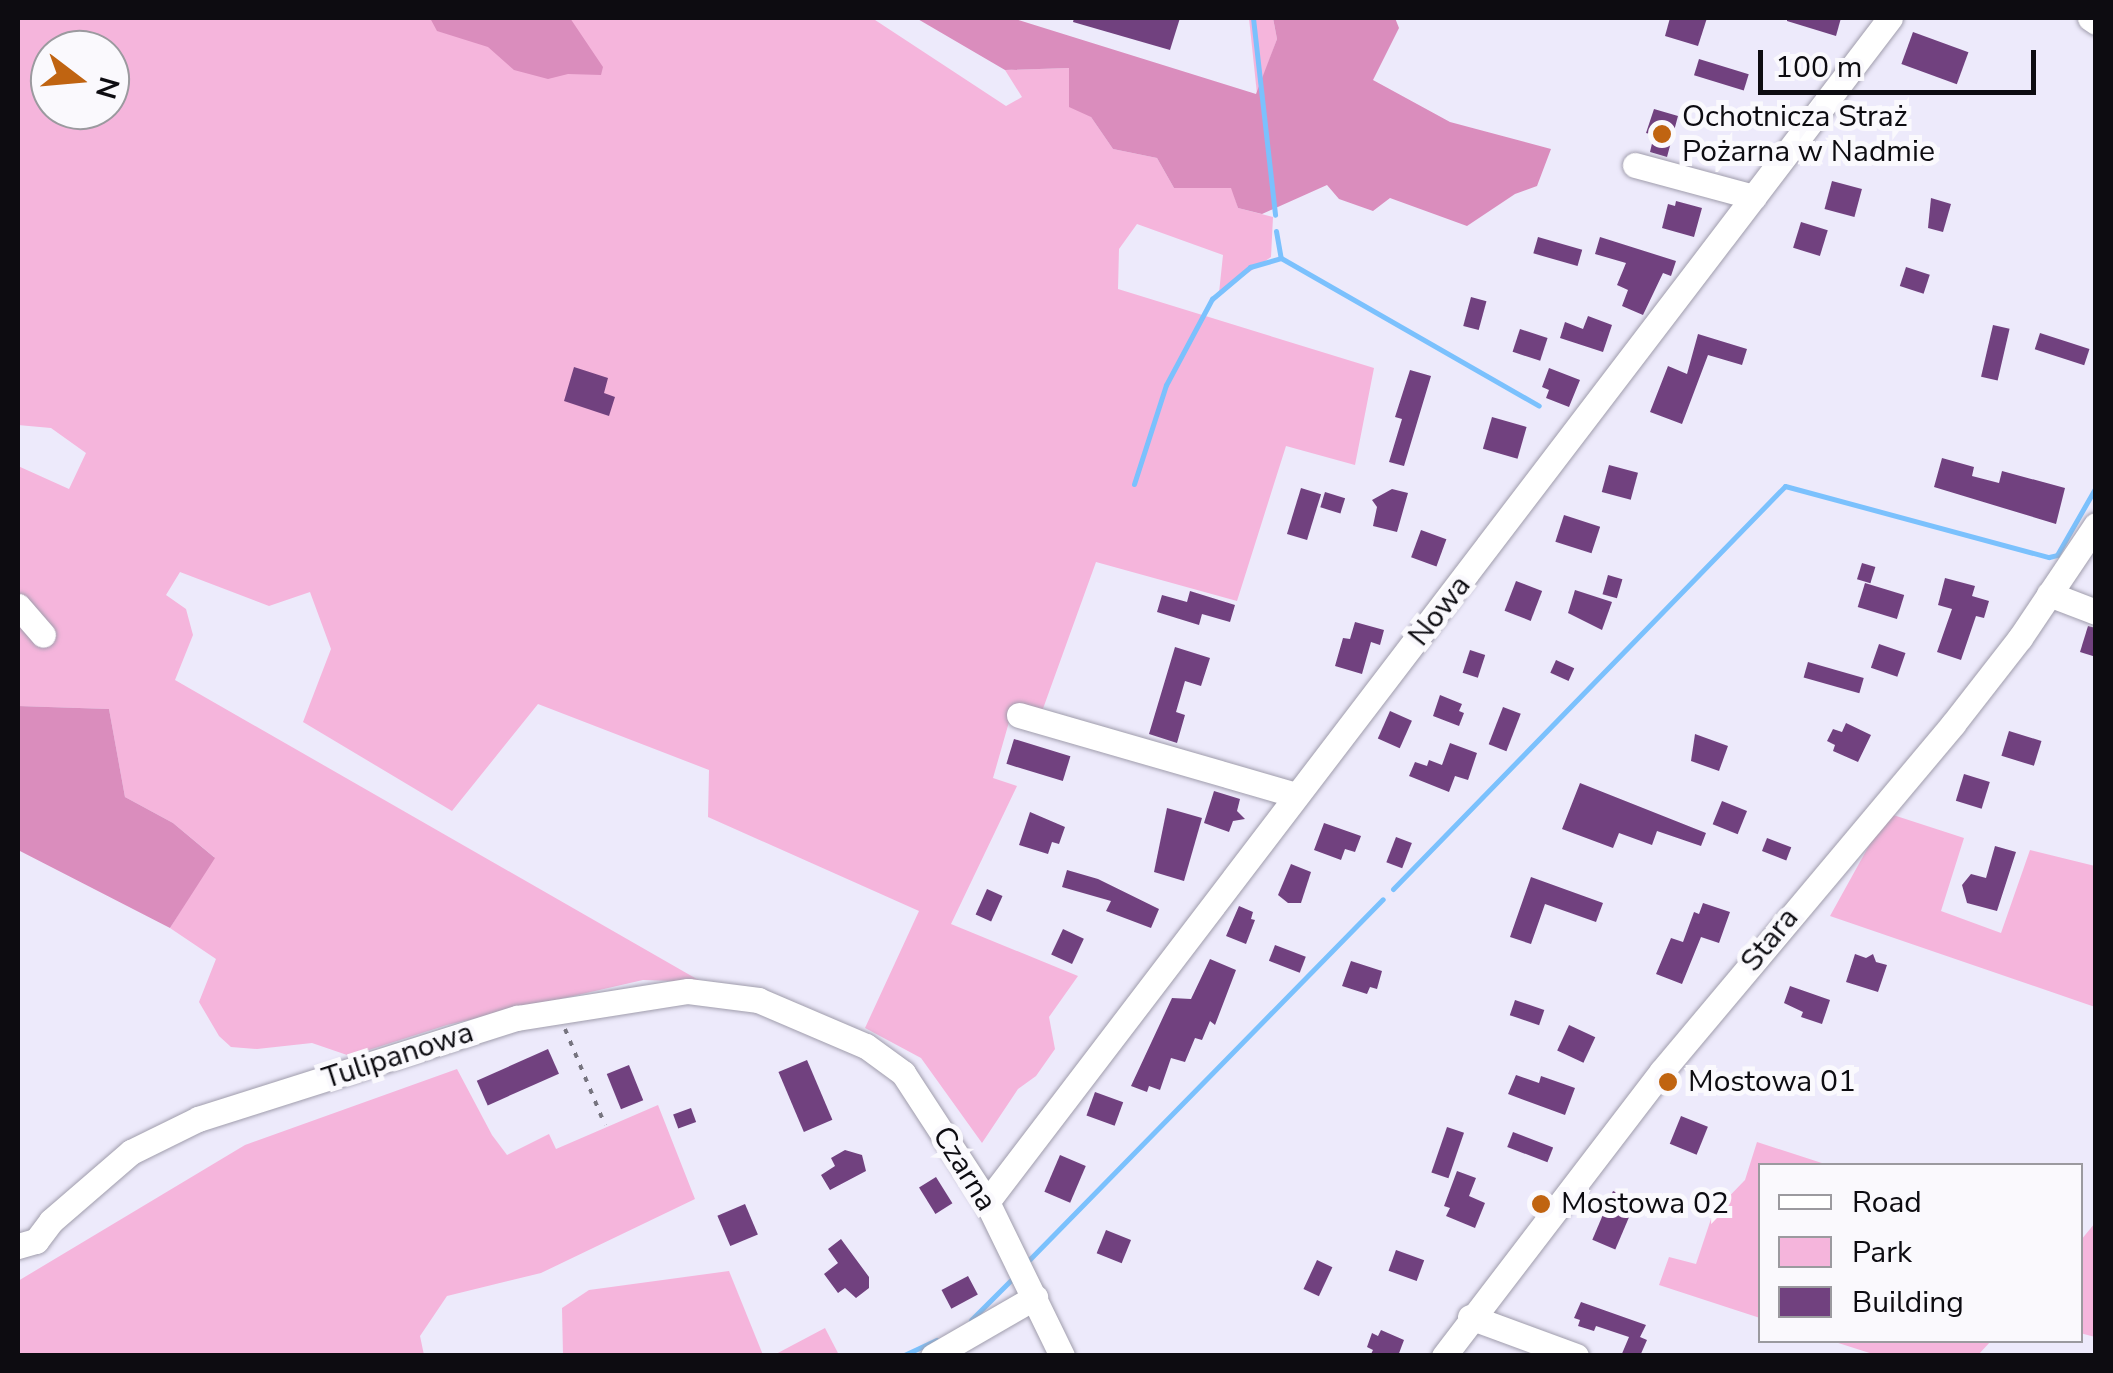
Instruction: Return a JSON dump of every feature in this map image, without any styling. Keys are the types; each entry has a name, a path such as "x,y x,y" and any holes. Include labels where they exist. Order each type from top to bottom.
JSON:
{"street":[{"name":"Nowa","path":"987,1202 1890,18"},
{"path":"1635,165 1754,197"},
{"name":"Stara","path":"1444,1356 1470,1316 1662,1071 1953,724 2096,525"},
{"path":"2049,594 2096,612"},
{"path":"18,606 43,636"},
{"path":"1019,715 1298,794"},
{"name":"Tulipanowa","path":"18,1246 36,1240 52,1220 131,1152 198,1119 499,1024 688,990 758,1000 820,1024"},
{"name":"Czarna","path":"820,1024 866,1046 903,1073 987,1202 1062,1356"},
{"path":"934,1356 1026,1279"},
{"path":"1470,1316 1576,1356"}],"path":[{"path":"558,1011 604,1125"}],"green space":[{"path":"18,18 872,18 1006,106 1022,97 1005,70 1070,68 1091,117 1113,149 1157,158 1174,188 1232,188 1238,208 1273,217 1271,257 1219,293 1223,255 1137,224 1119,249 1118,289 1374,368 1355,465 1286,446 1237,601 1096,562 1036,728 1009,722 993,778 1017,786 951,924 1078,976 1049,1017 1055,1049 1036,1076 1018,1089 982,1143 921,1058 865,1028 919,911 708,817 709,770 538,704 452,811 303,722 331,649 310,592 269,606 180,572 166,595 186,609 193,635 175,680 702,982 643,980 447,1025 350,1056 312,1043 257,1049 231,1047 219,1036 199,1002 216,959 170,928 214,857 173,823 125,797 109,709 18,706 18,466 69,489 86,453 51,428 18,425"},
{"path":"1249,18 1273,18 1277,39 1257,94"},
{"path":"1887,813 1964,838 1941,911 2001,933 2030,850 2095,866 2095,1007 1830,916"},
{"path":"457,1069 507,1155 549,1134 556,1149 658,1105 695,1199 541,1273 447,1296 420,1336 424,1355 18,1355 18,1281 245,1145"},
{"path":"1757,1142 1822,1163 1758,1163 1758,1317 1659,1285 1669,1257 1696,1264 1713,1213 1745,1180"},
{"path":"2095,1223 2095,1337 2083,1334 2083,1238"},
{"path":"729,1271 763,1355 563,1355 562,1308 589,1290"},
{"path":"825,1328 839,1355 774,1355"},
{"path":"1838,1343 1988,1343 1978,1355 1879,1356"}],"shaded area":[{"path":"430,18 570,18 603,67 601,75 568,74 548,79 514,70 488,47 437,31"},
{"path":"916,18 1012,18 1256,94 1277,39 1273,18 1395,18 1399,28 1373,80 1450,122 1551,149 1537,186 1515,194 1467,226 1390,198 1373,211 1339,199 1327,185 1262,214 1238,208 1231,188 1174,188 1157,158 1113,149 1091,117 1069,107 1069,68 1005,70"},
{"path":"18,706 109,709 125,797 173,823 215,858 170,928 18,850"}],"building":[{"path":"1074,18 1180,18 1170,50 1073,22"},
{"path":"1670,18 1707,18 1698,46 1665,36"},
{"path":"1787,18 1841,18 1836,36"},
{"path":"1913,32 1968,52 1957,84 1901,64"},
{"path":"1699,59 1749,74 1744,90 1694,75"},
{"name":"Ochotnicza Straż Pożarna w Nadmie","path":"1654,109 1678,116 1667,157 1650,152 1654,135 1646,133"},
{"path":"1832,181 1862,189 1854,217 1824,209"},
{"path":"1931,198 1951,204 1943,232 1928,228"},
{"path":"1676,201 1702,208 1694,237 1662,228 1668,204 1675,206"},
{"path":"1801,222 1828,230 1820,256 1793,248"},
{"path":"1538,237 1582,250 1578,266 1533,253"},
{"path":"1600,237 1676,261 1671,276 1663,273 1643,315 1622,306 1628,290 1617,285 1626,263 1595,254"},
{"path":"1906,267 1930,275 1924,294 1900,286"},
{"path":"1471,297 1486,301 1479,330 1463,326"},
{"path":"1588,316 1612,325 1603,352 1560,338 1565,322 1583,329"},
{"path":"1993,325 2010,329 1998,380 1981,377"},
{"path":"1520,329 1548,338 1540,361 1513,352"},
{"path":"2040,333 2089,349 2084,365 2035,349"},
{"path":"1698,334 1747,349 1742,365 1708,355 1682,424 1650,412 1668,366 1687,374"},
{"path":"574,367 608,378 604,393 615,397 609,416 564,401"},
{"path":"1549,368 1580,380 1569,407 1546,398 1549,390 1542,387"},
{"path":"1410,370 1431,376 1404,466 1389,462 1402,419 1395,417"},
{"path":"1492,417 1527,427 1518,459 1483,449"},
{"path":"1942,458 1974,467 1972,476 1999,483 2002,471 2065,488 2056,524 1934,487"},
{"path":"1609,465 1638,473 1631,500 1602,492"},
{"path":"1301,488 1321,494 1307,540 1287,534"},
{"path":"1392,489 1408,493 1397,532 1373,526 1377,507 1372,500"},
{"path":"1325,492 1345,498 1340,513 1320,507"},
{"path":"1564,515 1600,527 1591,553 1555,542"},
{"path":"1421,530 1446,539 1436,566 1411,557"},
{"path":"1862,563 1875,567 1870,583 1857,579"},
{"path":"1608,575 1622,579 1617,598 1602,594"},
{"path":"1945,578 1975,586 1972,596 1989,601 1984,618 1976,616 1961,660 1937,652 1952,609 1938,605"},
{"path":"1516,581 1542,591 1531,621 1505,611"},
{"path":"1865,583 1904,595 1897,619 1858,607"},
{"path":"1575,590 1612,602 1602,630 1568,613"},
{"path":"1190,591 1235,605 1230,622 1202,614 1199,625 1157,612 1162,595 1187,602"},
{"path":"1355,622 1384,630 1380,645 1371,642 1362,674 1335,666 1343,638 1350,639"},
{"path":"2088,626 2096,628 2096,657 2080,652"},
{"path":"1879,644 1905,653 1897,677 1871,668"},
{"path":"1175,647 1210,658 1201,686 1185,681 1176,712 1185,715 1177,743 1149,734"},
{"path":"1470,650 1485,655 1478,678 1463,673"},
{"path":"1556,660 1574,668 1569,681 1550,673"},
{"path":"1808,662 1864,678 1859,693 1804,677"},
{"path":"1440,695 1462,704 1459,711 1464,713 1459,726 1433,716"},
{"path":"1503,707 1521,714 1506,751 1489,744"},
{"path":"1390,711 1412,721 1400,748 1378,738"},
{"path":"1846,723 1871,735 1858,762 1833,751 1835,745 1827,741 1833,729 1842,732"},
{"path":"2009,731 2042,741 2034,766 2001,756"},
{"path":"1695,734 1728,746 1719,771 1691,761"},
{"path":"1014,739 1070,756 1063,781 1006,764"},
{"path":"1450,743 1477,753 1468,780 1455,776 1449,792 1409,776 1415,762 1427,766 1429,760 1442,765"},
{"path":"1964,774 1990,782 1982,809 1956,801"},
{"path":"1580,783 1706,833 1701,846 1657,831 1652,845 1619,833 1613,848 1562,829"},
{"path":"1214,791 1240,799 1237,811 1245,819 1233,821 1229,832 1204,823"},
{"path":"1722,801 1747,811 1738,834 1713,824"},
{"path":"1167,808 1202,818 1184,881 1154,872"},
{"path":"1030,812 1065,827 1059,844 1052,842 1048,854 1019,845"},
{"path":"1324,823 1361,836 1355,852 1345,849 1341,860 1314,850"},
{"path":"1396,837 1412,843 1402,868 1386,862"},
{"path":"1767,838 1791,847 1786,860 1762,851"},
{"path":"1995,846 2016,852 1997,911 1967,903 1962,885 1971,874 1986,878"},
{"path":"1291,864 1311,872 1301,903 1288,903 1278,895"},
{"path":"1067,870 1098,879 1159,909 1151,928 1106,911 1111,901 1062,887"},
{"path":"1531,877 1603,903 1596,922 1545,904 1531,944 1510,937"},
{"path":"987,889 1003,896 991,921 976,915"},
{"path":"1703,903 1730,912 1719,943 1701,937 1682,984 1656,974 1671,938 1683,942 1694,912 1699,914"},
{"path":"1239,906 1253,912 1251,919 1255,920 1246,944 1226,936"},
{"path":"1063,929 1084,939 1072,964 1051,954"},
{"path":"1275,945 1306,957 1300,973 1269,961"},
{"path":"1855,954 1866,958 1873,954 1876,962 1887,965 1878,992 1846,982"},
{"path":"1210,959 1236,970 1215,1025 1210,1021 1202,1040 1195,1038 1185,1062 1171,1058 1160,1090 1149,1086 1147,1092 1131,1086 1172,998 1191,999"},
{"path":"1351,961 1382,971 1377,989 1370,987 1367,994 1342,986"},
{"path":"1790,986 1830,1000 1822,1024 1801,1017 1803,1012 1784,1003"},
{"path":"1515,1000 1544,1010 1539,1025 1510,1015"},
{"path":"1569,1025 1595,1037 1583,1063 1557,1050"},
{"path":"548,1049 559,1074 488,1105 477,1081"},
{"path":"807,1060 832,1120 804,1132 778,1072"},
{"path":"629,1065 643,1100 621,1109 607,1074"},
{"path":"1516,1075 1539,1083 1541,1076 1575,1088 1565,1115 1508,1094"},
{"path":"1095,1092 1123,1102 1115,1126 1086,1115"},
{"path":"691,1108 696,1122 678,1129 673,1114"},
{"path":"1681,1116 1708,1127 1697,1155 1670,1144"},
{"path":"1447,1127 1464,1133 1448,1178 1431,1172"},
{"path":"1513,1132 1553,1147 1547,1162 1507,1147"},
{"path":"845,1150 862,1155 866,1171 830,1190 821,1175 835,1166 831,1158"},
{"path":"1060,1155 1086,1166 1070,1203 1044,1192"},
{"path":"1457,1171 1476,1178 1469,1196 1485,1203 1475,1228 1446,1216 1450,1208 1444,1206"},
{"path":"936,1177 952,1203 935,1214 919,1188"},
{"path":"1613,1191 1636,1201 1615,1250 1592,1240"},
{"path":"745,1204 758,1234 730,1246 717,1216"},
{"path":"1106,1230 1131,1240 1122,1263 1097,1253"},
{"path":"841,1239 869,1277 869,1288 856,1298 845,1288 838,1293 824,1274 838,1263 828,1249"},
{"path":"1396,1250 1424,1260 1417,1281 1388,1271"},
{"path":"1317,1260 1332,1267 1319,1296 1303,1289"},
{"path":"968,1276 978,1295 951,1309 942,1290"},
{"path":"1581,1302 1646,1325 1640,1337 1647,1340 1640,1356 1621,1356 1629,1337 1596,1326 1594,1331 1578,1326 1580,1320 1574,1318"},
{"path":"1381,1330 1404,1340 1398,1356 1370,1356 1373,1350 1367,1347 1372,1333 1378,1336"}],"waterway":[{"path":"1253,18 1275,215"},
{"path":"1276,231 1281,258 1539,406"},
{"path":"1134,484 1166,385 1212,299 1250,267 1281,258"},
{"path":"1393,889 1785,486 2049,557 2057,555 2096,487"},
{"path":"1027,1262 1383,899"},
{"path":"971,1320 1013,1278"},
{"path":"902,1356 936,1340"}],"place":[{"name":"Ochotnicza Straż Pożarna w Nadmie","path":"1662,134"},
{"name":"Mostowa 01","path":"1668,1082"},
{"name":"Mostowa 02","path":"1541,1204"}]}
